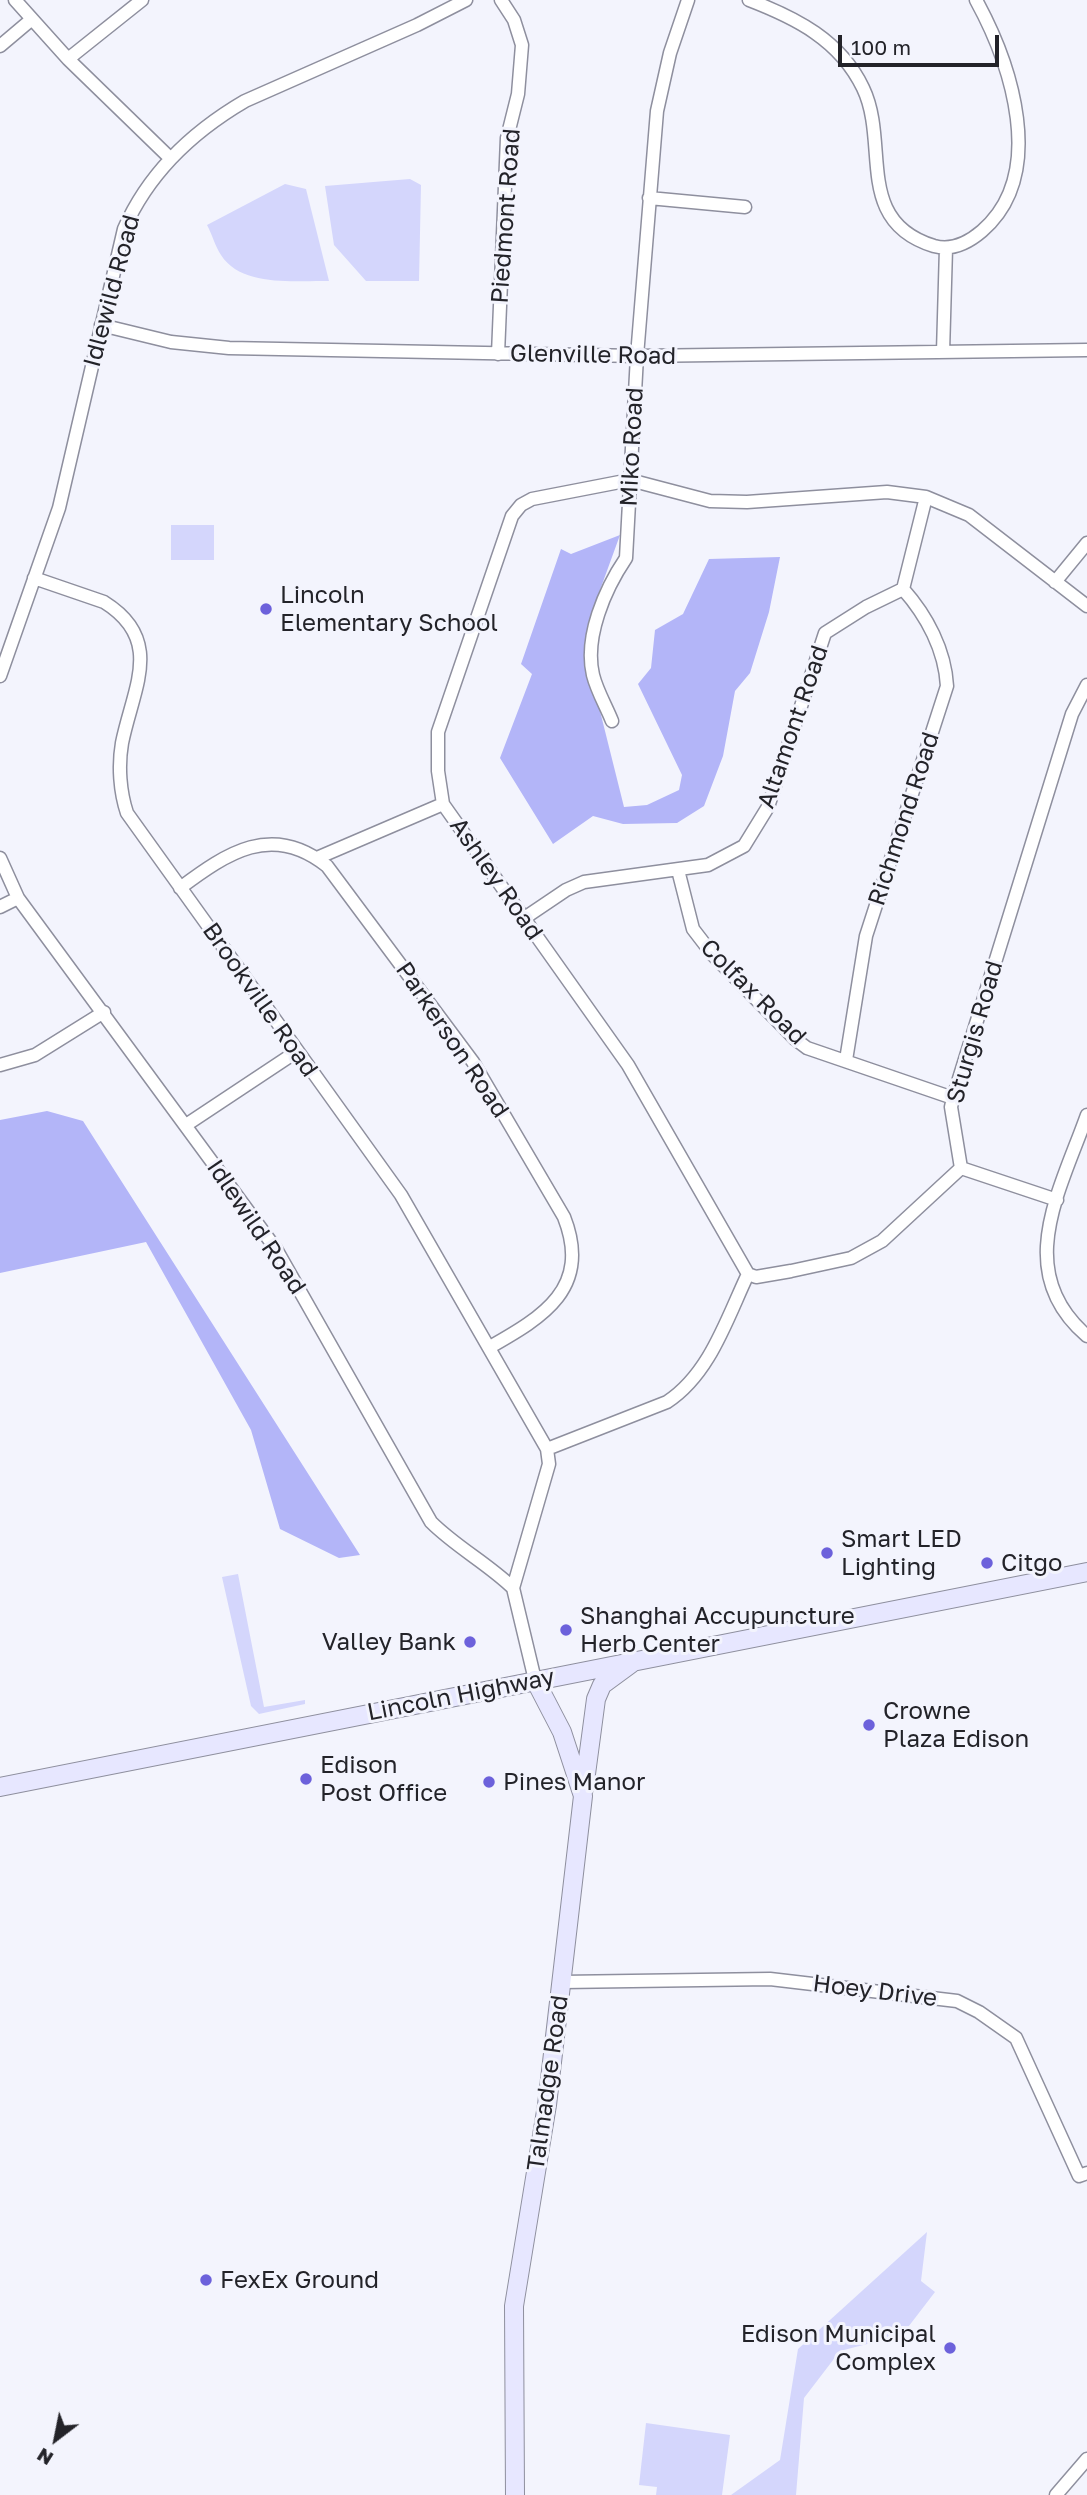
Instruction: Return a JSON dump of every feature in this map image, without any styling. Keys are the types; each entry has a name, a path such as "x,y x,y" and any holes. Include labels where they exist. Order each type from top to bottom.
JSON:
{"main road":[{"name":"Lincoln Highway","path":"0,1787 1087,1572"},
{"path":"583,1796 596,1699 602,1685 636,1660"},
{"name":"Talmadge Road","path":"515,2495 514,2306 547,2105 583,1796 562,1732 535,1681"}],"street":[{"path":"15,0 68,59 170,158"},
{"path":"68,59 142,0"},
{"name":"Idlewild Road","path":"0,676 59,508 124,229 135,205 170,158 221,116 245,101 417,25 466,0"},
{"name":"Piedmont Road","path":"498,354 507,138 518,94 522,45 514,20 501,0"},
{"name":"Miko Road","path":"612,721 593,675 591,639 615,574 626,558 637,356 657,111 670,53 688,0"},
{"path":"749,0 788,15 832,45 863,88 872,115 877,179 886,210 908,233 921,241 946,248 967,242 994,219 1004,205 1016,170 1016,111 1011,82 1005,58 976,0"},
{"path":"0,46 32,19"},
{"path":"649,198 745,207"},
{"path":"943,352 946,248"},
{"name":"Glenville Road","path":"101,325 172,342 229,348 637,356 1087,350"},
{"name":"Ashley Road","path":"748,1274 628,1065 443,804 438,771 438,732 512,516 521,505 532,499 631,480 710,501 747,502 887,492 926,497 969,515 1087,606"},
{"path":"903,589 926,497"},
{"path":"1055,582 1087,544"},
{"name":"Brookville Road","path":"34,578 104,602 115,608 136,632 142,649 142,665 121,747 123,801 134,825 401,1195 547,1449"},
{"name":"Altamont Road","path":"523,919 566,890 584,882 708,864 744,846 768,807 825,633 866,607 903,589"},
{"name":"Richmond Road","path":"846,1060 866,936 947,687 941,652 914,601 903,589"},
{"name":"Sturgis Road","path":"961,1168 951,1107 953,1098 1072,714 1087,685"},
{"path":"180,888 221,857 243,847 271,844 317,858 443,804"},
{"name":"Idlewild Road","path":"0,858 18,898 276,1250 431,1522 444,1535 488,1563 513,1588"},
{"name":"Parkerson Road","path":"317,858 327,866 473,1062 569,1229 571,1261 568,1279 557,1298 544,1314 490,1348"},
{"name":"Colfax Road","path":"678,870 693,929 713,955 795,1039 807,1048 953,1098"},
{"path":"0,907 18,898"},
{"path":"0,1065 35,1055 104,1012"},
{"path":"186,1125 296,1052"},
{"path":"1087,1115 1047,1230 1045,1253 1051,1289 1072,1323 1087,1336"},
{"path":"535,1681 513,1588 549,1464 547,1449 667,1402 678,1395 711,1353 748,1274 755,1276 791,1271 851,1258 882,1241 961,1168 1057,1200"},
{"name":"Hoey Drive","path":"562,1982 770,1979 957,2001 988,2017 1016,2038 1079,2176 1087,2173"},
{"path":"1056,2495 1087,2459"}],"shaded area":[{"path":"410,179 421,185 419,281 366,281 334,245 325,186"},
{"path":"285,184 306,189 329,281 270,280 242,273 230,266 217,248 207,225"},
{"path":"171,525 214,525 214,560 171,560"},
{"path":"620,535 600,590 585,651 624,807 647,805 679,790 682,775 638,684 651,668 655,630 683,614 709,559 780,557 769,612 750,673 735,691 723,756 704,806 677,823 623,824 593,816 553,844 500,758 532,674 521,664 561,549 571,554"},
{"path":"47,1111 83,1121 360,1555 339,1558 280,1529 251,1430 146,1242 0,1273 0,1120"},
{"path":"238,1574 264,1707 305,1700 305,1704 259,1714 251,1706 222,1577"},
{"path":"927,2232 921,2281 935,2292 902,2335 840,2351 804,2398 796,2495 731,2495 780,2460 798,2349"},
{"path":"646,2423 730,2435 722,2495 656,2495 657,2487 639,2485"}],"place":[{"name":"Lincoln Elementary School","path":"266,609"},
{"name":"Smart LED Lighting","path":"827,1553"},
{"name":"Citgo","path":"987,1563"},
{"name":"Shanghai Accupuncture Herb Center","path":"566,1630"},
{"name":"Valley Bank","path":"470,1642"},
{"name":"Crowne Plaza Edison","path":"869,1725"},
{"name":"Edison Post Office","path":"306,1779"},
{"name":"Pines Manor","path":"489,1782"},
{"name":"FexEx Ground","path":"206,2280"},
{"name":"Edison Municipal Complex","path":"950,2348"}]}
